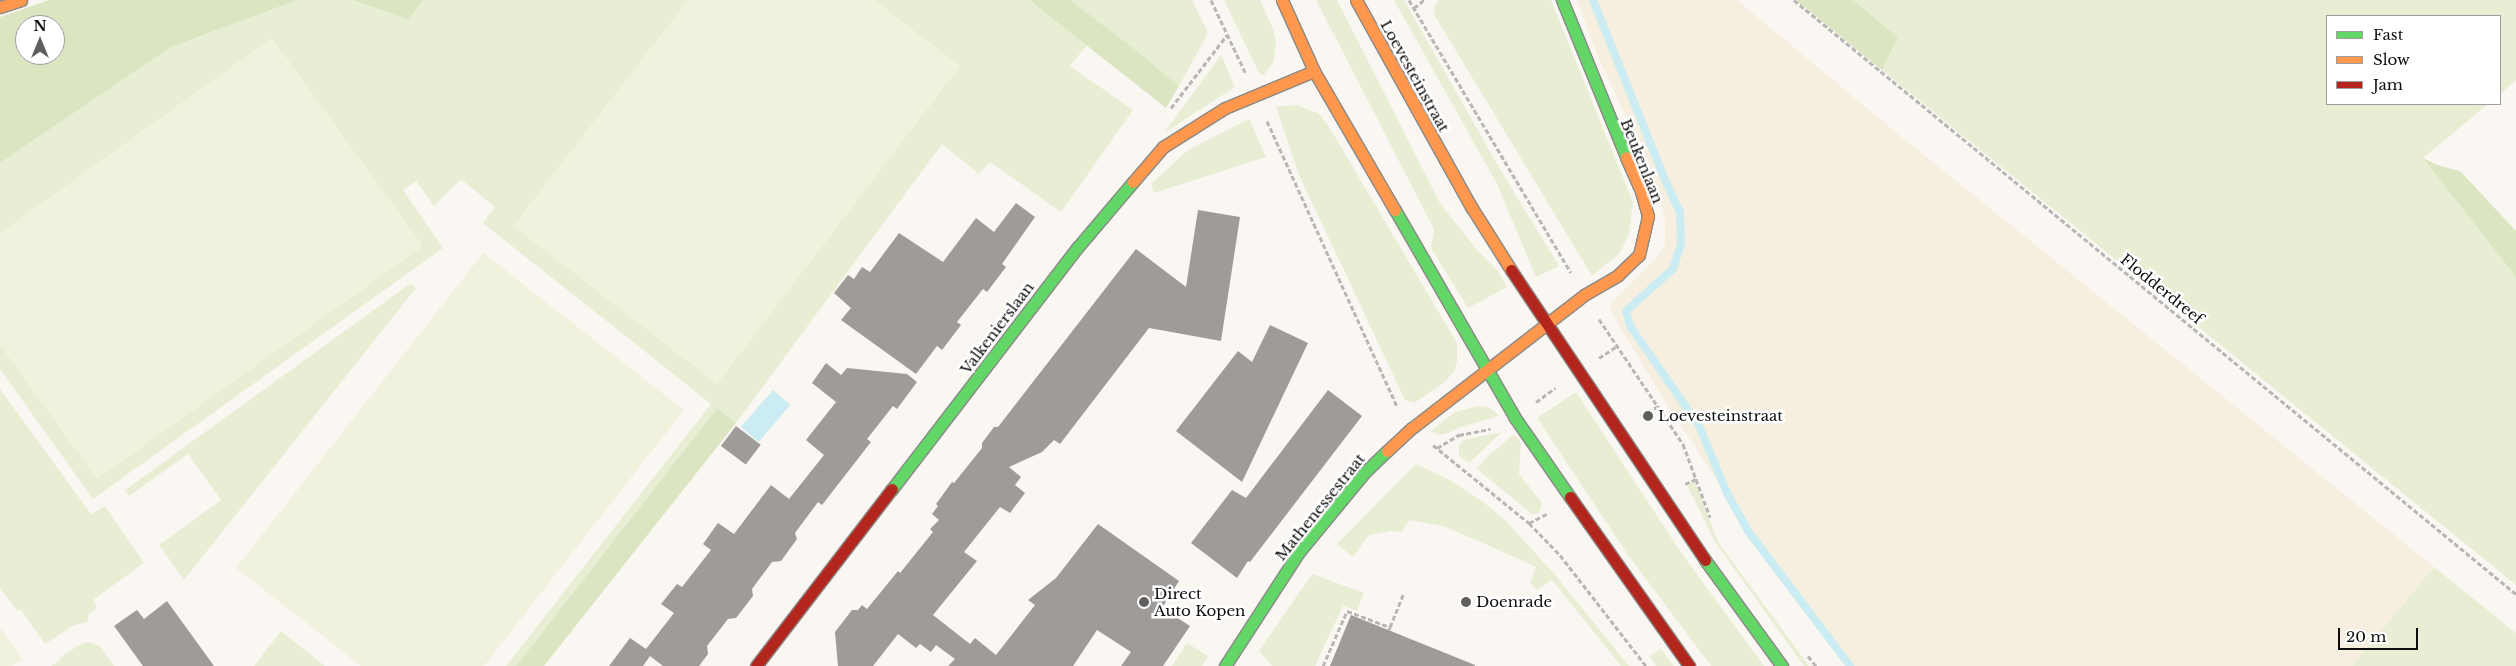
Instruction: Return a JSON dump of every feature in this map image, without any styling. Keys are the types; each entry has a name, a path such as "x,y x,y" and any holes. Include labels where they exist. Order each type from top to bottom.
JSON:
{"street":[{"path":"0,7 21,0"},
{"path":"1282,0 1314,71 1515,418 1689,666"},
{"name":"Loevesteinstraat","path":"1356,0 1472,208 1547,326 1703,558 1782,666"},
{"name":"Beukenlaan","path":"1488,371 1584,295 1618,275 1639,255 1648,216 1641,191 1613,129 1562,0"},
{"name":"Valkenierslaan","path":"756,666 1077,248 1162,147 1225,108 1314,71"},
{"name":"Mathenessestraat","path":"1226,666 1299,552 1365,472 1412,428 1488,371"}],"path":[{"path":"1211,0 1256,95 1393,400 1412,428 1529,523 1560,555 1646,666"},
{"path":"1409,0 1616,347 1683,444 1712,524"},
{"path":"1414,8 1424,0"},
{"name":"Flodderdreef","path":"1794,0 2516,594"},
{"path":"1170,110 1227,35"},
{"path":"1641,417 1658,406"},
{"path":"1686,484 1696,479"},
{"path":"1529,523 1551,512"},
{"path":"1323,666 1347,610 1389,629 1404,593"},
{"path":"1804,650 1816,666"}],"shaded area":[{"path":"1577,0 1737,0 1903,138 2434,567 2352,666 1852,666 1749,529 1659,392 1611,312 1611,303 1659,255 1665,243 1665,220 1658,193 1635,136 1598,57"}],"green space":[{"path":"49,0 298,0 171,47 0,163 0,17"},
{"path":"298,0 1028,0 1087,45 1070,66 1133,110 1061,212 990,162 979,174 942,144 736,423 717,408 516,666 506,666 711,404 483,223 495,207 461,179 434,206 416,181 403,190 443,248 93,499 0,369 0,163 171,47"},
{"path":"353,0 423,0 408,19"},
{"path":"688,0 874,0 960,66 717,384 513,226"},
{"path":"1029,0 1070,0 1129,45 1179,86 1166,108"},
{"path":"1070,0 1192,0 1207,31 1206,37 1179,86"},
{"path":"1224,0 1260,0 1276,40 1274,61 1264,75 1260,75"},
{"path":"1316,0 1337,0 1440,203 1477,250 1498,271 1507,287 1468,308 1431,248 1434,229"},
{"path":"1394,0 1404,0 1501,171 1559,266 1536,277 1497,184"},
{"path":"1439,0 1551,0 1633,202 1629,234 1620,253 1592,276 1435,16 1434,8"},
{"path":"1796,0 1853,0 1898,37 1882,70"},
{"path":"1853,0 2516,0 2516,80 2501,93 2501,15 2326,15 2326,105 2487,105 2423,158 2516,277 2516,585 1882,70 1898,37"},
{"path":"272,38 423,246 97,479 0,345 0,233"},
{"path":"1221,55 1235,87 1164,133"},
{"path":"1296,105 1318,113 1328,125 1457,343 1457,362 1454,372 1441,385 1414,403 1405,400 1299,175 1276,107"},
{"path":"1249,119 1266,157 1154,193 1151,184 1188,150"},
{"path":"2423,158 2437,165 2460,171 2516,231 2516,277"},
{"path":"483,253 684,410 484,666 361,666 236,568"},
{"path":"411,283 416,288 184,580 159,545 221,500 188,454 129,496 125,490"},
{"path":"0,389 91,514 105,506 144,563 93,600 97,608 89,614 88,622 74,625 45,644 20,609 17,611 0,588"},
{"path":"1576,392 1680,551 1764,666 1711,666 1628,555 1537,418"},
{"path":"1477,406 1488,407 1500,416 1439,435 1431,431 1455,412"},
{"path":"717,408 736,423 544,666 516,666"},
{"path":"1502,432 1469,463 1459,456 1459,446 1463,440"},
{"path":"1514,434 1521,442 1519,474 1542,503 1539,513 1532,514 1477,469 1488,456"},
{"path":"1416,464 1450,480 1482,501 1506,521 1556,576 1629,666 1621,666 1552,580 1537,590 1530,583 1536,567 1443,526 1409,520 1402,532 1391,531 1369,535 1353,557 1337,544"},
{"path":"1695,481 1718,542 1809,666 1804,666 1715,542 1687,485"},
{"path":"2434,567 2516,633 2516,666 2352,666"},
{"path":"1312,574 1364,593 1357,611 1343,606 1315,666 1272,666 1259,651"},
{"path":"0,628 22,659 12,666 0,666"},
{"path":"281,631 325,666 254,666"},
{"path":"88,642 100,646 114,666 51,666 60,660 59,658 81,644"},
{"path":"1187,643 1208,656 1202,666 1172,666"},
{"path":"1661,649 1674,666 1656,666 1649,656"}],"water":[{"path":"773,390 790,405 758,442 741,427"}],"building":[{"path":"1016,203 1035,217 1002,264 1006,267 987,292 983,289 957,322 961,325 942,350 937,346 916,374 841,320 851,308 834,293 848,275 854,279 862,267 870,272 899,233 943,262 976,218 994,232"},
{"path":"1198,210 1240,217 1221,341 1149,328 1060,444 1054,440 1042,452 1009,467 1021,477 1015,485 1025,493 1010,513 1000,507 964,552 977,561 933,615 970,644 975,638 996,655 1035,605 1028,600 1056,578 1098,524 1179,581 1162,608 1190,626 1163,666 1121,666 1131,652 1097,630 1073,666 948,666 955,659 936,645 931,652 920,644 916,648 898,634 873,666 838,666 835,632 852,610 858,610 862,605 867,609 898,571 900,573 933,532 930,529 939,520 932,514 938,506 936,504 952,482 954,483 982,448 982,443 994,427 998,427 1136,249 1186,287"},
{"path":"1270,325 1308,343 1242,482 1176,431 1238,351 1252,362"},
{"path":"826,363 841,375 847,368 907,374 917,382 897,409 893,406 867,439 871,442 822,505 818,502 795,533 797,539 781,561 772,562 752,589 753,596 736,618 728,619 707,646 708,654 699,666 663,666 650,656 643,666 609,666 630,638 646,649 674,613 661,604 677,584 682,587 711,550 703,544 718,523 734,534 771,485 789,499 824,455 806,440 836,402 812,383"},
{"path":"1328,390 1362,416 1250,562 1248,561 1237,578 1191,543 1232,490 1246,498"},
{"path":"736,426 761,445 746,465 721,446"},
{"path":"167,601 214,666 143,666 114,626 137,610 144,619"},
{"path":"1351,615 1475,665 1475,666 1330,666"}],"waterway":[{"path":"1593,0 1665,180 1680,212 1681,244 1673,269 1626,311 1630,326 1699,426 1727,493 1748,531 1850,666"}],"traffic: fast":[{"path":"1562,0 1626,157"},
{"path":"892,489 1077,248 1133,182"},
{"path":"1395,210 1515,418 1570,497"},
{"path":"1225,666 1299,552 1365,472 1387,451"},
{"path":"1705,560 1782,666"}],"traffic: slow":[{"path":"0,7 21,0"},
{"path":"1282,0 1314,71 1395,210"},
{"path":"1356,0 1472,208 1511,270"},
{"path":"1133,182 1163,147 1225,108 1314,71"},
{"path":"1387,451 1412,428 1584,295 1618,275 1639,255 1648,216 1641,191 1626,157"}],"traffic: jam":[{"path":"1511,270 1705,560"},
{"path":"756,666 892,489"},
{"path":"1570,497 1689,666"}],"place":[{"name":"Loevesteinstraat","path":"1648,416"},
{"name":"Direct Auto Kopen","path":"1144,602"},
{"name":"Doenrade","path":"1466,602"}]}
